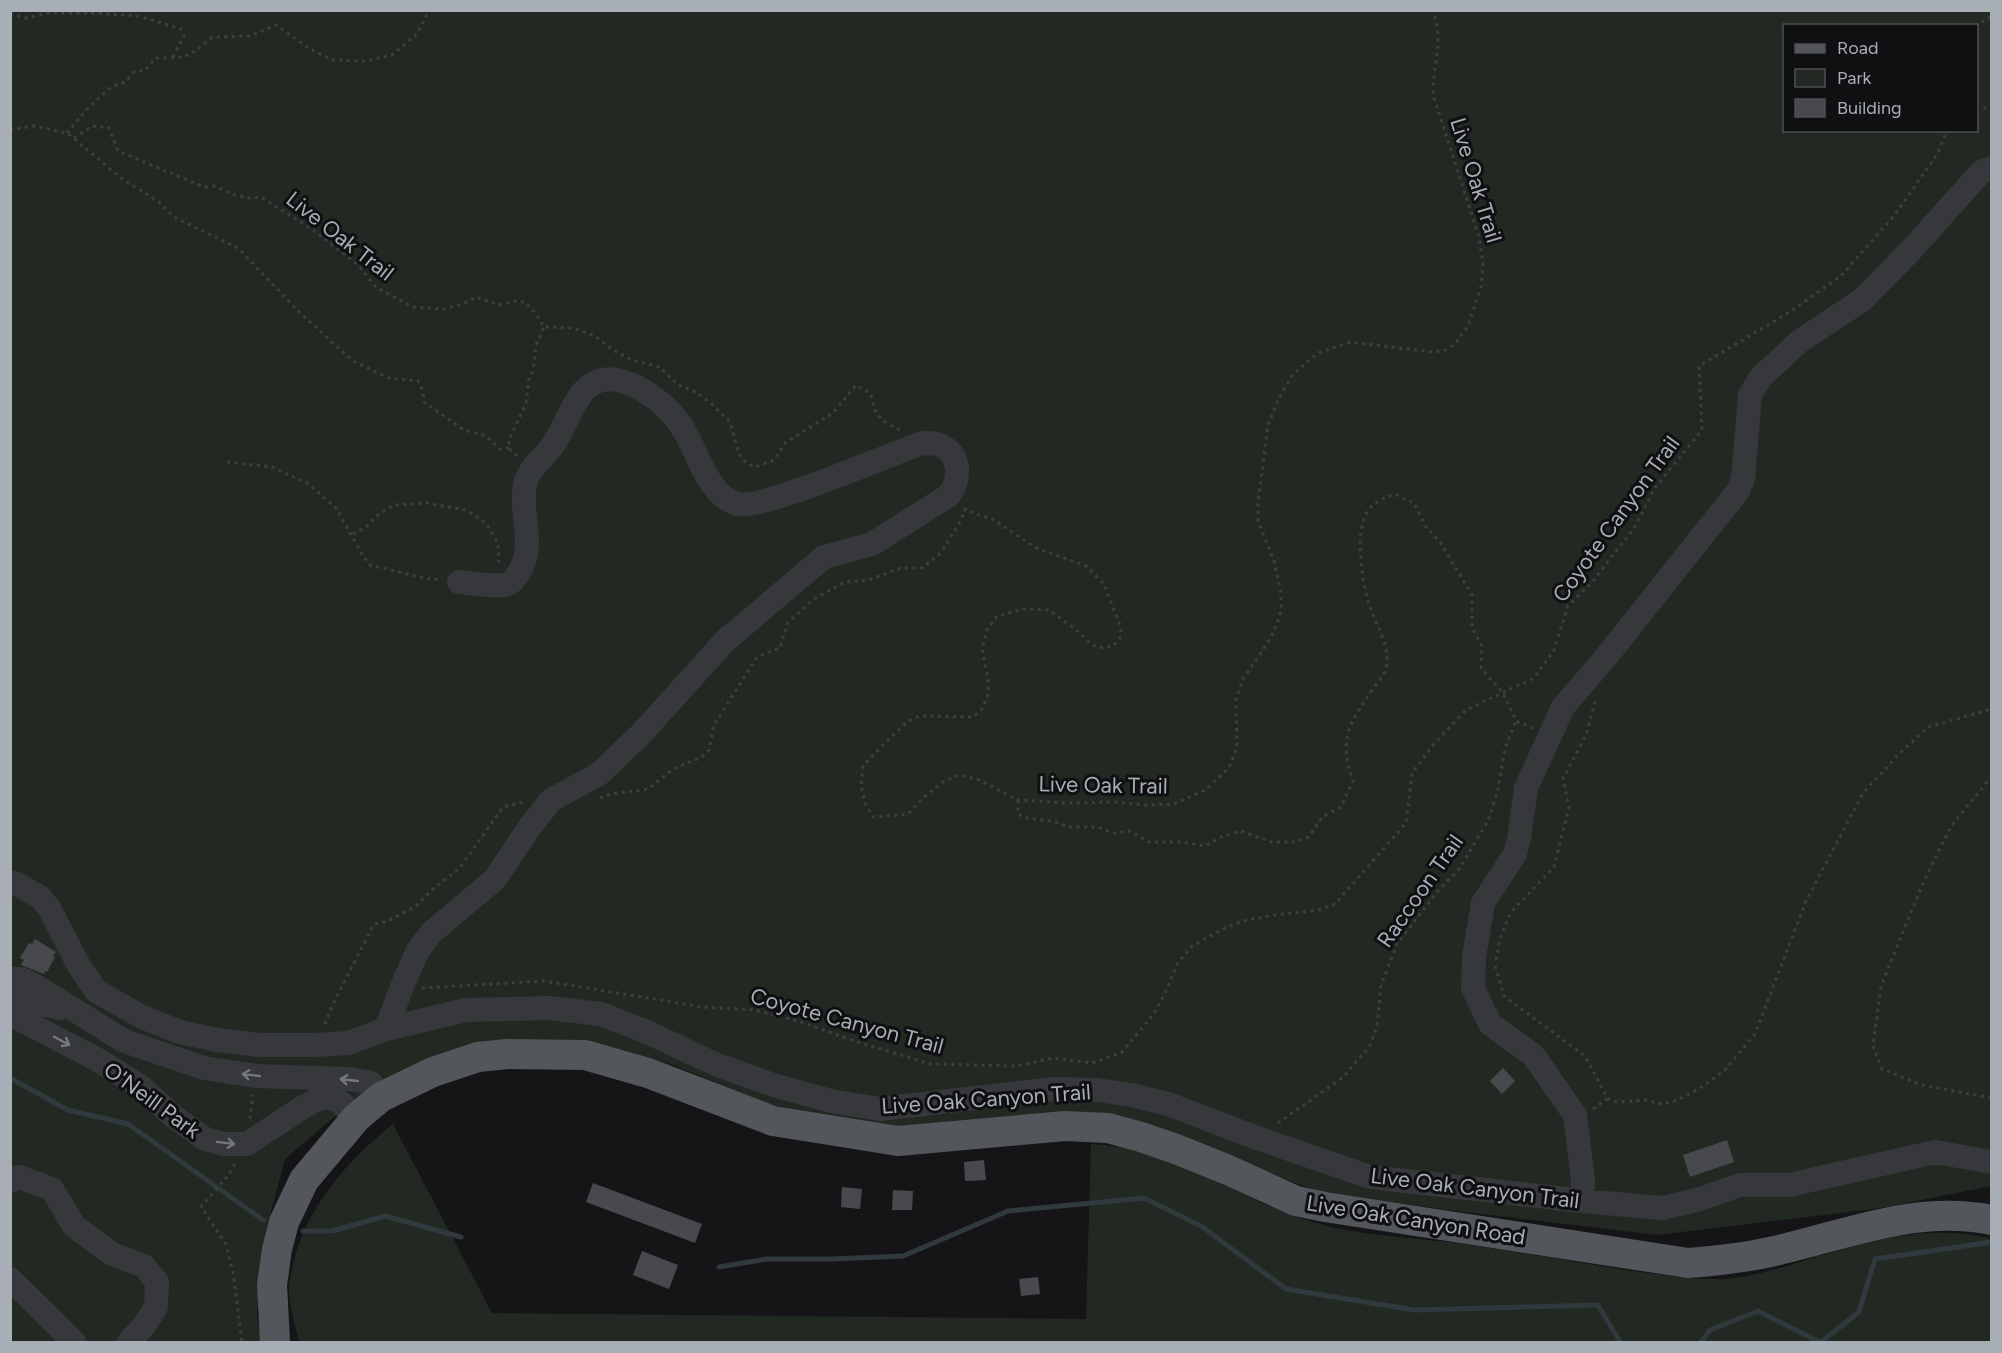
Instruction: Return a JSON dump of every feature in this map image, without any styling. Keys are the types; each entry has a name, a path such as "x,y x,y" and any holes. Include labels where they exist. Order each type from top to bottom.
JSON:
{"main road":[{"name":"Live Oak Canyon Road","path":"275,1342 272,1285 278,1249 284,1222 304,1180 350,1125 381,1097 433,1072 478,1058 507,1054 585,1055 648,1073 773,1121 898,1141 1065,1126 1108,1128 1176,1149 1296,1201 1325,1208 1688,1263 1772,1252 1886,1222 1914,1217 1950,1215 1992,1220"}],"street":[{"path":"1582,1202 1583,1179 1575,1115 1533,1055 1490,1024 1473,988 1474,957 1483,903 1515,854 1526,789 1563,707 1606,657 1738,491 1743,479 1750,395 1761,377 1800,341 1862,300 1913,248 1981,172 1992,168"},
{"path":"387,1029 402,984 417,952 431,933 495,879 551,800 599,774 641,734 725,641 824,557 872,544 939,504 954,490 957,481 955,458 948,450 936,444 922,443 771,500 738,505 720,496 700,464 681,424 660,403 636,386 616,380 597,382 582,392 553,446 530,470 525,484 523,502 528,543 526,558 513,582 504,585 459,582"},
{"name":"Live Oak Canyon Trail","path":"10,882 40,897 49,908 78,963 96,991 142,1017 180,1032 217,1040 259,1045 348,1043 387,1029 466,1010 549,1008 601,1014 647,1032 715,1064 773,1085 831,1101 880,1109 1053,1089 1097,1090 1168,1104 1370,1177 1582,1202 1662,1208 1697,1200 1740,1185 1789,1185 1935,1152 1992,1162"},
{"name":"O'Neill Park","path":"10,979 21,979 34,985 124,1041 204,1068 256,1076 349,1079 370,1083 381,1097"},
{"name":"O'Neill Park","path":"10,992 26,1001 80,1013"},
{"name":"O'Neill Park","path":"10,1014 100,1061 141,1087 173,1116 206,1139 224,1144 247,1144"},
{"path":"309,1078 310,1103"},
{"path":"247,1144 310,1103 327,1097 339,1101 350,1125"},
{"path":"10,1181 19,1177 52,1189 74,1226 112,1254 144,1266 157,1282 156,1307 144,1326 129,1342"},
{"path":"10,1279 74,1342"}],"path":[{"path":"67,132 111,87 125,82 134,72 146,70 155,58 190,56 212,37 250,36 276,25 310,49 332,60 366,62 392,55 417,34 429,10"},
{"name":"Live Oak Trail","path":"957,481 968,503 965,510 994,520 1036,548 1086,566 1104,584 1121,628 1120,638 1114,645 1103,648 1092,645 1074,628 1049,610 1023,609 997,616 987,630 982,649 988,679 988,694 983,708 973,717 919,716 907,722 863,766 861,786 866,805 873,817 908,814 944,781 959,775 976,779 1018,800 1065,803 1114,802 1144,806 1174,804 1205,790 1229,768 1237,748 1236,699 1243,679 1275,629 1281,610 1281,592 1274,561 1258,521 1258,502 1268,425 1279,398 1293,374 1318,353 1350,342 1433,352 1446,350 1455,344 1468,326 1481,287 1483,264 1479,237 1434,99 1432,84 1438,33 1433,10"},
{"path":"10,14 27,18 47,13 139,16 181,29 184,36 173,57"},
{"path":"1978,24 1992,16"},
{"path":"10,130 34,126 67,132 121,178 159,202 174,217 238,248 302,315 353,361 389,378 418,381 423,391 424,402 436,411 464,430 486,436 500,449 509,448"},
{"name":"Live Oak Trail","path":"74,138 92,126 109,128 118,151 204,187 216,186 232,194 248,198 261,197 309,227 356,263 377,288 413,307 444,309 476,297 499,305 513,301 525,302 544,327"},
{"name":"Coyote Canyon Trail","path":"402,984 417,988 545,981 702,1007 755,1010 801,1022 857,1042 931,1064 1017,1066 1053,1058 1092,1063 1121,1053 1154,1014 1178,964 1192,946 1242,921 1319,910 1335,904 1406,823 1412,773 1433,745 1466,710 1534,678 1554,650 1568,606 1593,581 1634,528 1655,488 1702,430 1699,366 1788,313 1841,276 1894,216 1938,153 1946,132"},
{"path":"530,470 509,448 509,439 526,404 536,345 544,327 573,328 596,336 613,350 632,360 660,367 678,385 696,392 730,422 739,454 746,463 755,467 774,460 785,443 833,413 856,385 871,394 872,406 883,422 901,431"},
{"path":"227,462 272,468 307,483 336,508 370,565 423,578 459,582"},
{"path":"1018,800 1018,814 1025,818 1053,820 1068,827 1098,827 1114,833 1130,831 1149,842 1181,842 1205,846 1241,831 1271,842 1295,842 1309,837 1322,817 1341,807 1353,781 1347,764 1345,746 1349,730 1375,687 1385,676 1386,648 1368,601 1359,540 1368,510 1376,502 1394,494 1414,503 1426,527 1440,542 1465,580 1472,595 1472,628 1482,646 1481,668 1503,693 1516,721 1549,736"},
{"path":"352,535 394,505 427,503 466,510 486,523 498,543 499,566 504,585"},
{"path":"1595,700 1586,735 1563,779 1569,807 1554,867 1511,912 1500,938 1494,964 1504,996 1585,1056 1608,1099 1617,1102 1645,1100 1662,1104 1678,1100 1702,1088 1725,1070 1755,1034 1806,902 1863,793 1928,727 1992,709"},
{"name":"Raccoon Trail","path":"1257,1138 1342,1078 1369,1047 1377,1027 1381,985 1397,945 1437,892 1459,868 1488,821 1498,790 1505,748 1516,721"},
{"path":"1992,776 1951,826 1923,883 1881,986 1873,1046 1882,1069 1922,1085 1992,1098"},
{"path":"242,1342 226,1244 201,1208 227,1177 247,1144 254,1094"}],"green space":[{"path":"10,11 1991,11 1991,1186 1882,1208 1657,1235 1320,1192 1155,1131 909,1133 820,1117 761,1102 671,1064 624,1050 569,1041 346,1107 285,1159 262,1245 257,1315 262,1342 11,1342"},
{"path":"393,1124 492,1313 1086,1319 1091,1144 1120,1147 1162,1158 1282,1211 1328,1226 1368,1234 1470,1245 1674,1276 1723,1279 1745,1276 1778,1269 1877,1240 1921,1233 1967,1234 1991,1238 1992,1342 299,1342 289,1286 298,1247 306,1226 344,1170"}],"building":[{"path":"35,939 56,952 44,974 21,965 24,960 20,958 29,943 32,944"},
{"path":"1503,1068 1515,1081 1502,1094 1490,1081"},
{"path":"1727,1140 1734,1162 1690,1177 1683,1155"},
{"path":"984,1160 986,1180 965,1181 964,1162"},
{"path":"593,1183 702,1224 695,1243 586,1202"},
{"path":"842,1187 862,1189 860,1209 841,1207"},
{"path":"893,1190 913,1191 912,1210 892,1210"},
{"path":"642,1251 678,1265 669,1289 633,1275"},
{"path":"1038,1277 1040,1294 1021,1296 1019,1279"}],"waterway":[{"path":"10,1078 68,1110 128,1124 263,1220"},
{"path":"719,1267 767,1259 903,1256 1008,1211 1144,1198 1201,1226 1286,1289 1414,1310 1598,1305 1620,1342"},
{"path":"303,1231 332,1231 385,1216 461,1237"},
{"path":"1821,1342 1859,1312 1875,1259 1992,1242"},
{"path":"1701,1342 1710,1330 1758,1311 1819,1342"}]}
